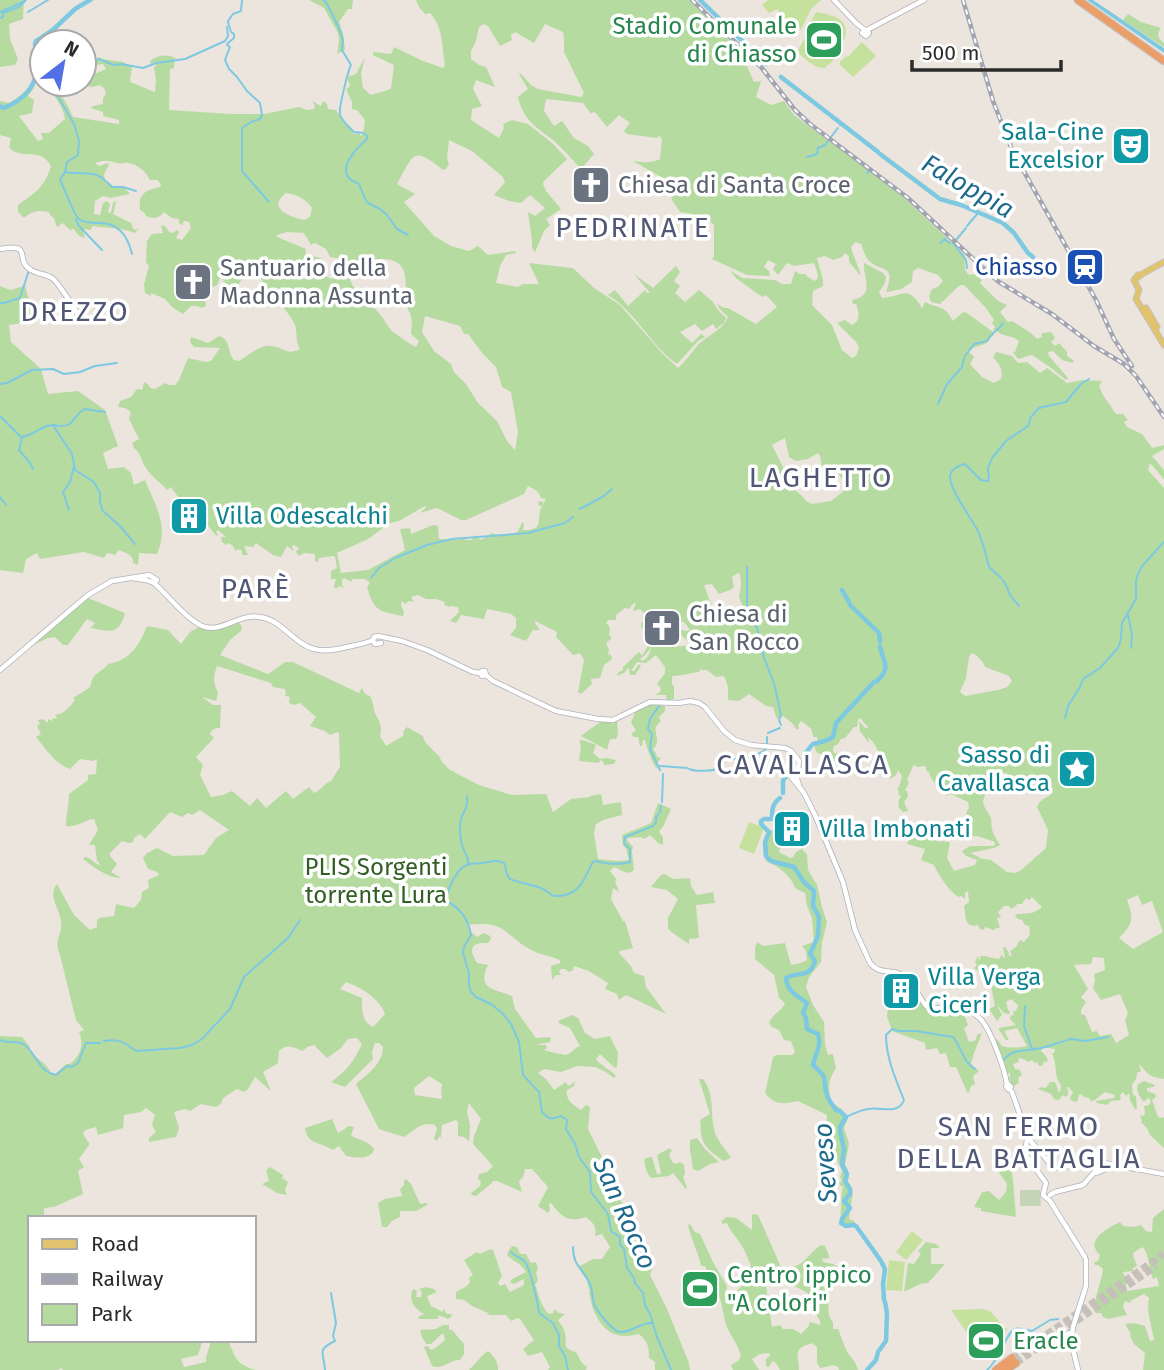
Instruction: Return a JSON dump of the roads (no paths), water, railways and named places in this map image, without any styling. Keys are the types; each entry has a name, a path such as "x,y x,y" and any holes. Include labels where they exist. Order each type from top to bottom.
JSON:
{"highway":[{"path":"1078,0 1164,59"},
{"path":"1083,0 1164,59"},
{"path":"996,1370 1014,1361 1006,1370"}],"main road":[{"path":"834,0 866,31 924,0"},
{"path":"0,249 20,249 27,267 53,279 82,320"},
{"path":"1164,262 1133,280 1143,306 1164,345"},
{"path":"0,670 88,595 116,578 132,578 151,580 193,620 207,627 220,626 246,617 265,618 281,626 304,645 318,651 333,651 391,639 402,641 483,674 555,711 613,720 650,702 695,702 705,707 735,740 751,745 789,749 794,753 799,763 796,775 799,786 815,815 843,883 849,912 860,943 873,967 904,976 928,1008 935,1010 958,1006 981,1019 997,1052 1029,1142 1059,1168 1090,1161 1105,1166 1164,1174"},
{"path":"1029,1142 1025,1154 1045,1181 1085,1258 1086,1286 1071,1335 1078,1370"},
{"path":"1050,1195 1081,1186 1105,1166"}],"water":[{"path":"1087,0 1093,0 1164,48 1164,53"}],"waterway":[{"path":"0,18 3,13 19,7 26,0"},
{"path":"28,12 48,0"},
{"name":"Faloppia","path":"0,106 3,108 11,105 24,96 33,84 37,69 36,41 90,0"},
{"path":"228,21 233,14 241,11 242,0"},
{"path":"323,0 338,26 343,40 342,50 351,65 340,115 354,132 367,136 348,162 346,173 359,184 368,203 380,209 397,229 408,235"},
{"name":"Faloppia","path":"700,0 766,64"},
{"path":"0,12 25,1"},
{"path":"228,22 234,38 227,45 230,47 225,60 229,69 260,103 262,115 260,119 242,128 242,171 269,202"},
{"path":"98,59 114,65 143,68 156,63 185,59 225,41 228,36 227,27"},
{"name":"Faloppia","path":"781,77 878,152"},
{"path":"58,98 74,124 79,141 78,155 67,162 60,180 74,213 84,222 107,224 117,228 128,242 132,254"},
{"path":"831,137 838,128"},
{"path":"807,157 817,154 818,148 828,141"},
{"name":"Faloppia","path":"880,154 940,199 1003,223 1033,257"},
{"path":"65,172 95,175 112,187 136,191"},
{"path":"967,226 978,213"},
{"path":"76,219 79,226 102,250"},
{"path":"956,240 966,228"},
{"path":"940,243 945,239 950,243"},
{"path":"953,243 966,260 967,268"},
{"path":"0,303 20,298 29,270"},
{"path":"965,356 974,344 987,341 1003,323"},
{"path":"938,404 947,384 962,367 964,358"},
{"path":"0,384 32,370 53,369 64,374 117,363"},
{"path":"1001,578 989,567 978,531 953,489 951,472 965,464 981,480 988,481 988,468 992,458 1006,441 1028,426 1031,417 1039,408 1066,402 1081,384 1089,379"},
{"path":"54,425 66,426 84,409 105,412"},
{"path":"0,416 21,437 53,425 72,454 75,470 94,482 100,493 103,511 135,544"},
{"path":"22,438 19,450 33,469"},
{"path":"69,510 63,492 70,482 74,466"},
{"path":"580,509 612,489"},
{"path":"0,497 6,505"},
{"path":"371,578 379,568 395,558 427,545 452,539 528,533 565,523 573,517"},
{"path":"1065,718 1068,706 1083,679 1100,668 1118,648 1122,623 1136,599 1138,574 1164,542"},
{"path":"747,567 747,610 757,628 764,658 774,683 781,725"},
{"path":"1002,579 1019,606"},
{"name":"Seveso","path":"842,590 849,602"},
{"name":"Seveso","path":"850,605 879,633 880,641"},
{"path":"1128,615 1132,634 1131,648"},
{"name":"Seveso","path":"877,681 885,668 880,646"},
{"name":"Seveso","path":"863,694 874,682"},
{"name":"Seveso","path":"813,744 833,737 836,723 861,696"},
{"name":"San Rocco","path":"659,706 650,719 648,729 652,734 650,749 660,770"},
{"path":"768,733 780,728"},
{"path":"767,737 767,745"},
{"name":"Seveso","path":"805,754 811,746"},
{"path":"730,759 749,757 766,749"},
{"path":"689,769 714,770 721,768 724,762"},
{"path":"660,766 687,768"},
{"name":"San Rocco","path":"662,802 663,774"},
{"name":"Seveso","path":"783,793 783,780 786,777"},
{"path":"467,796 467,805 460,825 468,865"},
{"name":"Seveso","path":"780,798 773,807 772,819 761,821 769,832 765,842 766,856 771,861 794,867 814,891 813,906 819,917 818,936 810,954 815,961 813,967 807,972 786,978 787,983 793,993 807,1003 803,1013 807,1029 818,1034 819,1038 813,1065 824,1077 830,1102 846,1117 840,1131 844,1149 842,1164 847,1174 845,1181 850,1189 850,1194 844,1201 850,1208 841,1223 856,1226 881,1261 885,1269 884,1300"},
{"name":"San Rocco","path":"661,806 653,826 625,837 624,843 630,849 630,862 593,862 582,883 571,893 555,896 538,887 510,879 504,863 496,861 469,864 462,868 445,900 462,914 470,929 471,935 463,953 471,992 491,1004 511,1024 519,1042 523,1075 539,1092 542,1112 550,1118 561,1116 567,1120 566,1129 579,1157 590,1172 591,1192 608,1214 611,1231 620,1237 627,1268 643,1293 645,1305 671,1370"},
{"path":"104,1041 122,1042 136,1051 180,1048 202,1039 230,1009 244,977 288,938 300,920"},
{"path":"1025,1006 1024,1026 1032,1049"},
{"path":"846,1117 873,1108 898,1108 904,1100 888,1052 886,1035 892,1029 953,1037 967,1062 975,1069"},
{"path":"1067,1040 1085,1041 1108,1037"},
{"path":"0,1040 24,1044 42,1067 56,1075 67,1066 72,1067 78,1063 86,1043 100,1043"},
{"path":"1003,1061 1015,1052 1065,1041"},
{"path":"573,1247 576,1262 591,1285 594,1304 609,1325 624,1332 652,1323"},
{"path":"511,1252 527,1265 539,1313 553,1323 568,1370"},
{"path":"325,1370 323,1350 335,1341 333,1336 336,1323 331,1293"},
{"name":"Seveso","path":"867,1370 886,1341 885,1302"},
{"path":"987,1370 996,1360 1012,1331 1019,1328 1032,1331 1050,1320 1058,1319"}],"tunnel":[{"path":"1012,1358 1164,1254"},
{"path":"1016,1363 1156,1266"}],"railway":[{"path":"692,0 761,67 795,110 810,124 908,198 999,282 1052,314 1094,346 1124,364 1136,376 1164,417"},
{"path":"963,0 993,101 1013,152 1096,300 1114,339 1132,366"}],"place":[{"name":"Stadio Comunale di Chiasso","path":"824,40"},
{"name":"Sala-Cine Excelsior","path":"1131,146"},
{"name":"Chiesa di Santa Croce","path":"591,185"},
{"name":"Chiasso","path":"1085,267"},
{"name":"Santuario della Madonna Assunta","path":"193,282"},
{"name":"Villa Odescalchi","path":"189,516"},
{"name":"Chiesa di San Rocco","path":"662,628"},
{"name":"Sasso di Cavallasca","path":"1077,769"},
{"name":"Villa Imbonati","path":"792,829"},
{"name":"Villa Verga Ciceri","path":"901,991"},
{"name":"Centro ippico \"A colori\"","path":"700,1289"},
{"name":"Eracle","path":"986,1341"}],"district":[{"name":"PEDRINATE","path":"633,227"},
{"name":"DREZZO","path":"75,311"},
{"name":"LAGHETTO","path":"821,477"},
{"name":"PARÈ","path":"256,588"},
{"name":"CAVALLASCA","path":"803,764"},
{"name":"SAN FERMO DELLA BATTAGLIA","path":"1019,1142"}],"park label":[{"name":"PLIS Sorgenti torrente Lura","path":"376,881"}]}
